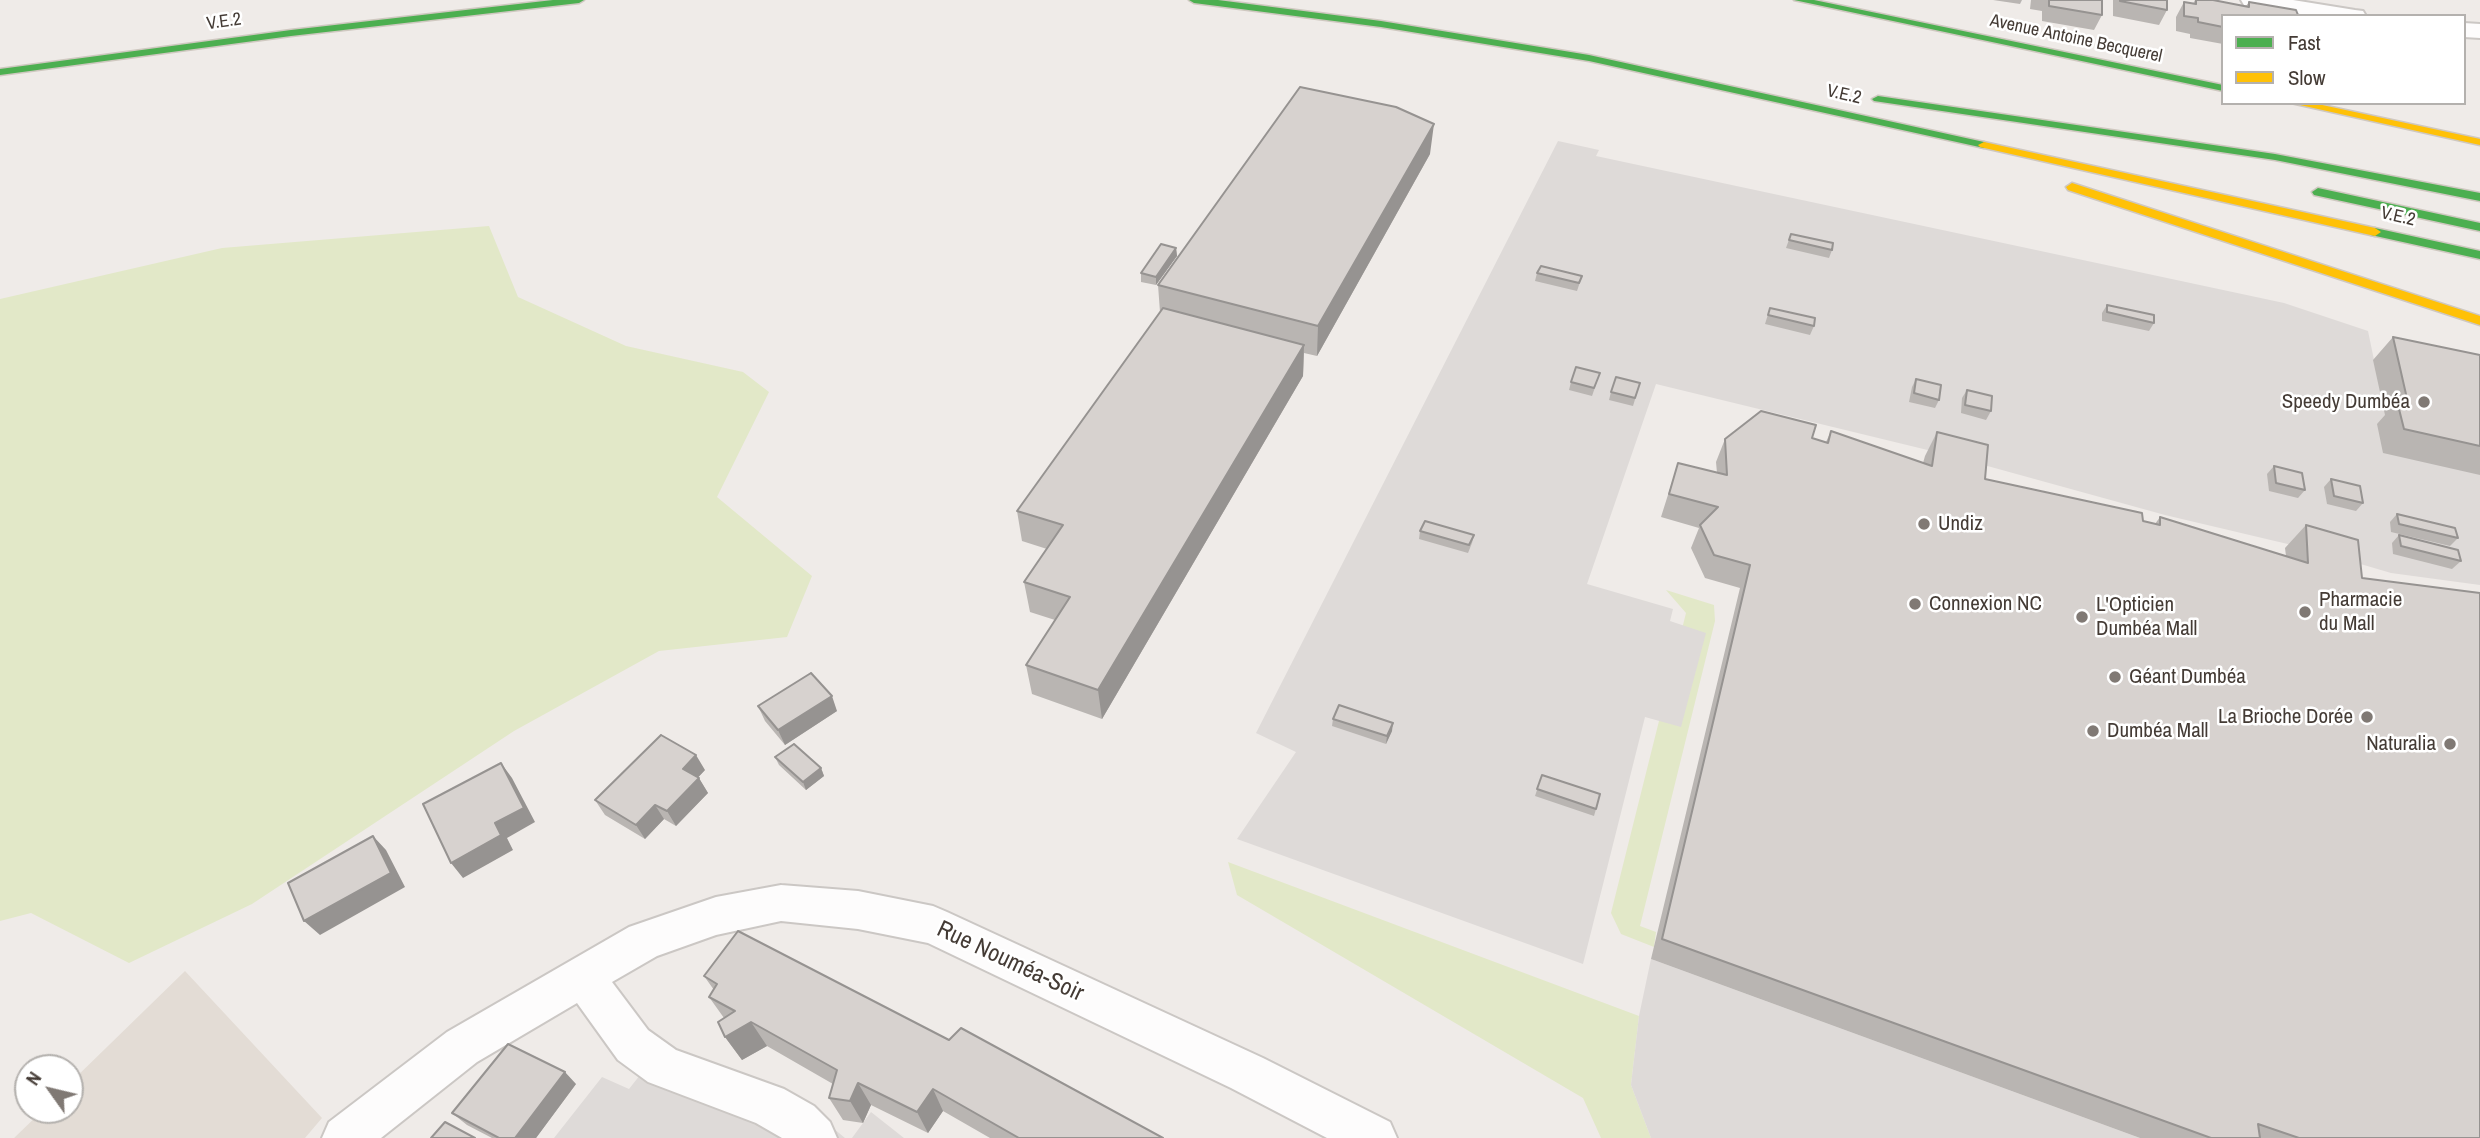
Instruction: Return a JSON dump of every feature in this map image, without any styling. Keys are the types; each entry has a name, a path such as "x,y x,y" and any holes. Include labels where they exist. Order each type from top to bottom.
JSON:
{"main road":[{"name":"V.E.2","path":"0,72 292,33 579,0"},
{"name":"V.E.2","path":"1194,0 1381,24 1589,58 2480,255"},
{"name":"Avenue Antoine Becquerel","path":"1799,0 2221,88"},
{"name":"V.E.2","path":"2130,152 1870,97 2275,157 2480,197"},
{"path":"2305,105 2480,142"},
{"path":"1843,114 2012,168"},
{"path":"2051,181 2480,321"},
{"name":"V.E.2","path":"2304,189 2480,227"}],"street":[{"path":"2252,0 2342,14"},
{"name":"Rue Nouméa-Soir","path":"345,1138 462,1047 645,941 716,916 781,903 858,910 933,925 1247,1073 1374,1138"},
{"path":"583,977 633,1045 663,1067 768,1105 798,1122 814,1138"}],"shaded area":[{"path":"1558,141 1599,150 1596,156 2284,303 2368,331 2374,360 2480,384 2480,585 2391,573 2313,550 2165,515 1944,454 1656,384 1587,584 1673,609 1670,621 1706,633 1681,727 1645,717 1583,964 1237,839 1296,752 1256,733"},
{"path":"1651,959 2140,1138 1651,1138 1631,1085 1639,1016"},
{"path":"185,971 322,1118 305,1138 14,1138 28,1124 84,1124 84,1069"},
{"path":"659,1051 793,1095 845,1138 554,1138 602,1077 629,1089"},
{"path":"871,1112 904,1138 852,1138"}],"green space":[{"path":"489,226 518,297 626,346 743,372 769,392 717,497 812,576 787,637 659,651 514,731 252,904 129,963 31,913 0,921 0,299 222,248"},
{"path":"1666,590 1714,605 1715,621 1640,926 1656,932 1654,947 1621,934 1611,913 1686,613"},
{"path":"1228,862 1639,1016 1631,1085 1651,1138 1601,1138 1583,1098 1237,895"}],"building":[{"path":"2049,0 2102,0 2102,15 2049,6"},
{"path":"2167,0 2167,10 2120,1"},
{"path":"2196,0 2213,0 2249,7 2249,2 2296,10 2298,14 2221,14 2221,27 2184,16 2184,2 2196,4"},
{"path":"1300,87 1396,107 1434,124 1318,326 1158,285"},
{"path":"1791,234 1833,243 1832,250 1789,240"},
{"path":"1161,244 1176,248 1156,277 1141,273"},
{"path":"1541,266 1582,276 1579,283 1537,273"},
{"path":"2107,305 2154,315 2154,323 2107,312"},
{"path":"1163,308 1304,345 1098,690 1026,665 1070,597 1024,582 1063,525 1017,511"},
{"path":"1770,308 1815,318 1814,326 1768,315"},
{"path":"2393,337 2480,355 2480,446 2404,429 2397,401 2408,403"},
{"path":"1576,367 1600,373 1594,388 1571,382"},
{"path":"1616,377 1640,383 1635,398 1611,392"},
{"path":"1916,379 1941,385 1939,400 1914,393"},
{"path":"1967,390 1992,396 1991,411 1965,405"},
{"name":"Dumbéa Mall","path":"1761,411 1816,425 1812,438 1828,443 1831,431 1932,466 1937,432 1988,445 1985,479 2142,513 2143,521 2160,525 2160,517 2308,563 2306,525 2358,540 2362,578 2480,593 2480,1138 2299,1138 2258,1124 2260,1138 2211,1138 1662,939 1750,565 1714,555 1700,525 1718,507 1669,494 1678,463 1727,475 1725,439"},
{"path":"2274,466 2302,473 2305,490 2276,483"},
{"path":"2331,479 2360,486 2363,503 2334,496"},
{"path":"2397,514 2455,528 2458,538 2399,524"},
{"path":"1425,521 1474,535 1469,545 1420,531"},
{"path":"2399,535 2458,550 2461,561 2401,546"},
{"path":"811,673 832,696 778,730 758,706"},
{"path":"1339,705 1393,723 1387,736 1333,719"},
{"path":"661,735 696,755 683,769 699,778 667,811 655,805 636,825 595,800"},
{"path":"794,744 821,768 803,782 775,757"},
{"path":"501,763 524,808 495,823 501,835 451,863 423,804"},
{"path":"1542,775 1600,794 1596,809 1537,789"},
{"path":"373,836 391,873 304,921 288,883"},
{"path":"738,931 949,1040 961,1028 1163,1138 1019,1138 933,1089 917,1112 858,1083 850,1101 829,1098 837,1070 751,1022 725,1037 718,1022 735,1011 709,997 717,984 704,976"},
{"path":"508,1044 565,1072 515,1138 499,1138 452,1113"},
{"path":"445,1122 475,1138 431,1138"}],"traffic: fast":[{"path":"0,72 291,33 579,0"},
{"path":"1194,0 1381,24 1589,58 1984,145"},
{"path":"1799,0 2221,88"},
{"path":"1878,99 2275,157 2480,197"},
{"path":"2318,192 2480,227"},
{"path":"2375,232 2480,255"}],"traffic: slow":[{"path":"2305,105 2480,142"},
{"path":"1984,145 2375,232"},
{"path":"2072,187 2480,321"}],"place":[{"name":"Speedy Dumbéa","path":"2424,402"},
{"name":"Undiz","path":"1924,524"},
{"name":"Connexion NC","path":"1915,604"},
{"name":"Pharmacie du Mall","path":"2305,612"},
{"name":"L'Opticien Dumbéa Mall","path":"2082,617"},
{"name":"Géant Dumbéa","path":"2115,677"},
{"name":"La Brioche Dorée","path":"2367,717"},
{"name":"Dumbéa Mall","path":"2093,731"},
{"name":"Naturalia","path":"2450,744"}]}
